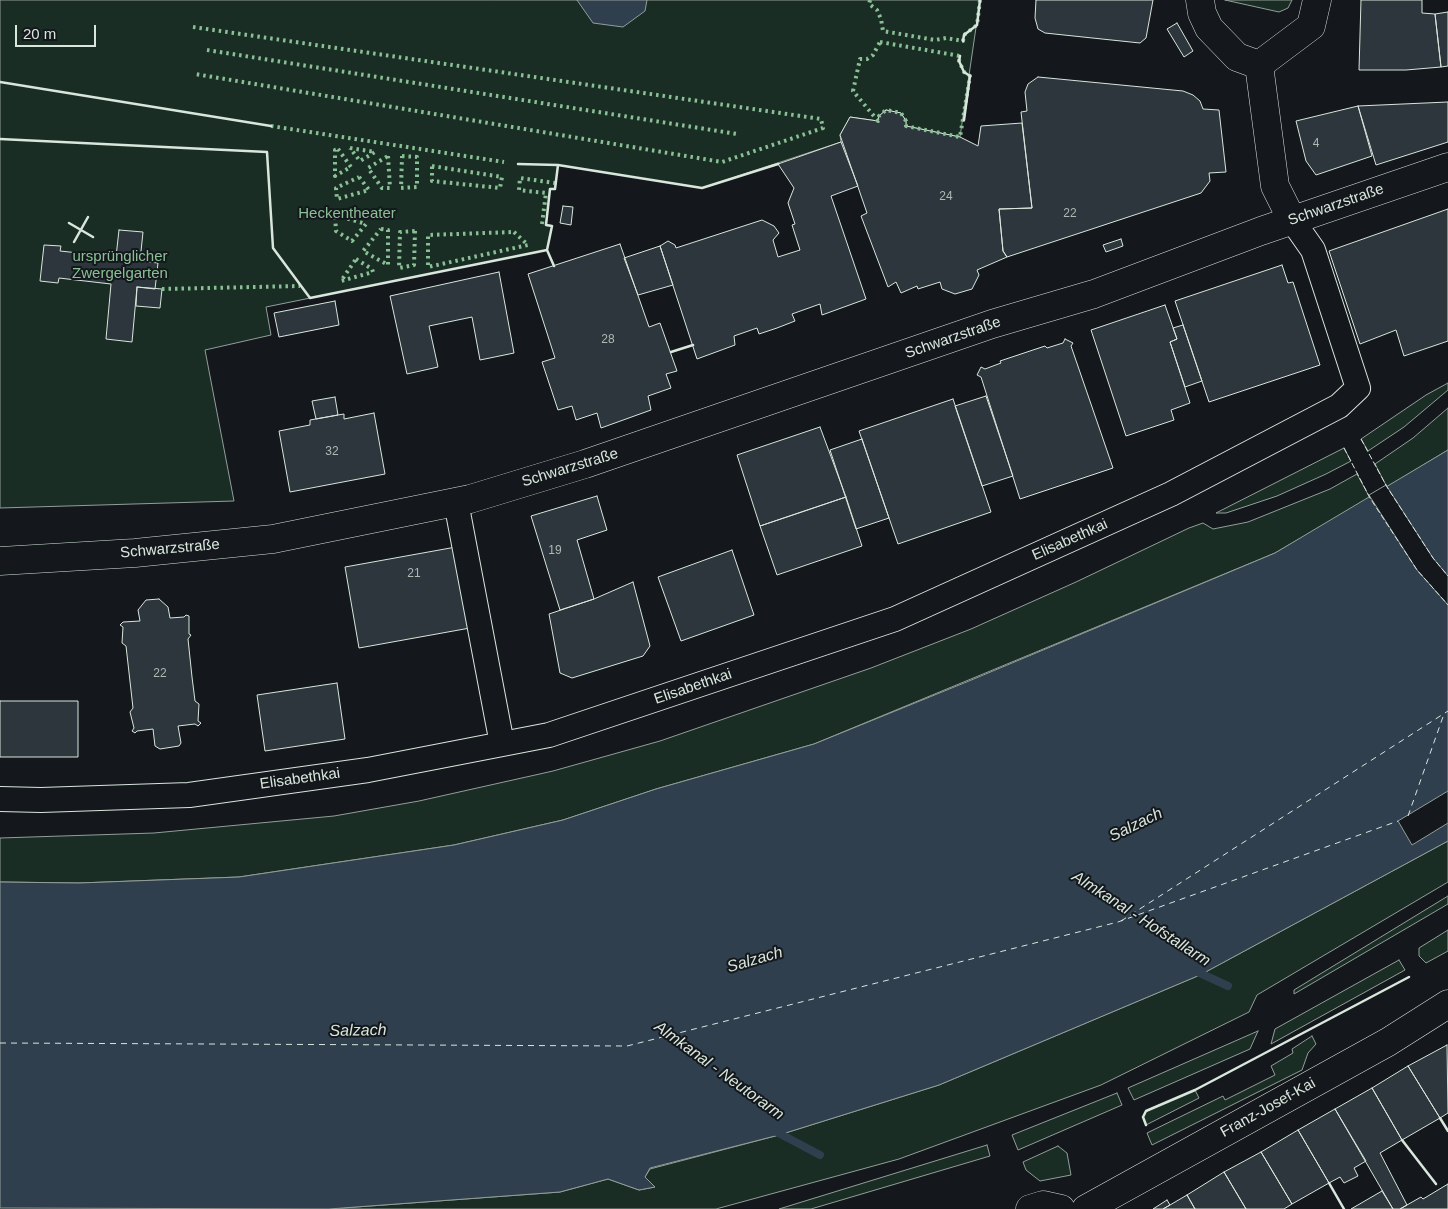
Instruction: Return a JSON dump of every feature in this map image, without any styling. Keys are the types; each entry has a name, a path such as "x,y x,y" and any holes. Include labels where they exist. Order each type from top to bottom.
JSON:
{"main road":[{"path":"1200,0 1202,13 1209,28 1236,57 1259,65"},
{"path":"1259,65 1311,26 1317,0"},
{"path":"1259,65 1275,186 1292,220"},
{"name":"Schwarzstraße","path":"0,561 135,553 273,539 456,502 585,464 992,324 1094,294 1292,220 1448,167"},
{"name":"Franz-Josef-Kai","path":"1086,1209 1388,1042 1448,1004"},
{"path":"1030,1209 1043,1205 1061,1209"}],"street":[{"name":"Elisabethkai","path":"0,799 41,800 189,795 368,770 550,735 896,619 1171,494 1340,406 1358,388 1313,250 1292,220"},
{"path":"456,502 502,744"}],"green space":[{"path":"0,0 980,0 960,137 906,126 906,121 901,113 886,110 879,116 878,121 850,117 840,135 841,142 702,188 558,165 555,189 550,189 546,224 552,226 547,250 266,307 271,335 205,350 234,501 0,508"},
{"path":"1225,0 1292,0 1288,8 1279,12"},
{"path":"1448,383 1448,390 1404,427 1368,451 1361,439 1426,395"},
{"path":"1448,408 1448,450 1387,487 1375,464 1413,438"},
{"path":"1344,448 1351,461 1326,474 1277,496 1226,513 1216,513"},
{"path":"1357,474 1370,498 1275,553 814,744 656,789 563,820 454,845 239,877 79,883 0,882 0,838 154,833 334,816 419,801 553,771 660,741 871,668 971,629 1189,528 1203,523 1213,529 1248,522 1330,489"},
{"path":"1448,841 1448,882 1257,995 1249,1012 1101,1085 899,1159 716,1209 329,1209 560,1192 608,1179 639,1190 655,1187 645,1177 650,1169 779,1135 939,1085 1200,975"},
{"path":"1448,896 1448,904 1294,994 1294,990"},
{"path":"1448,930 1448,951 1426,963 1419,956 1419,948"},
{"path":"1399,960 1405,970 1271,1044 1275,1029"},
{"path":"1258,1031 1250,1049 1134,1100 1128,1088"},
{"path":"1312,1036 1316,1044 1308,1053 1302,1070 1152,1145 1147,1133 1223,1096 1225,1100 1275,1075 1271,1066 1293,1053 1292,1049"},
{"path":"1195,1090 1199,1098 1146,1125 1143,1117 1146,1111"},
{"path":"1117,1093 1122,1105 1018,1150 1012,1135"},
{"path":"987,1145 990,1156 811,1209 779,1209"},
{"path":"1058,1146 1067,1153 1071,1175 1040,1181 1026,1170 1023,1162"}],"water":[{"path":"577,0 647,0 645,11 623,27 593,23"},
{"name":"Salzach","path":"1448,450 1448,841 1200,975 939,1085 779,1135 650,1168 645,1177 655,1187 639,1190 608,1179 560,1192 329,1209 0,1208 0,882 79,883 239,877 454,845 563,820 656,789 814,744 969,681 1275,553"}],"pier":[{"path":"1386,485 1433,558 1448,576 1448,605 1417,570 1369,495"},
{"path":"1448,791 1448,823 1412,845 1398,821"}],"building":[{"path":"1036,0 1153,0 1146,38 1140,43 1045,33 1038,29 1035,18"},
{"path":"1361,0 1422,0 1422,13 1435,14 1441,67 1406,70 1359,70"},
{"path":"1448,12 1448,66 1441,67 1435,14"},
{"path":"1177,23 1193,51 1184,57 1167,29"},
{"path":"1038,77 1183,91 1193,95 1200,101 1203,109 1219,110 1226,172 1209,173 1210,181 1201,193 1007,257 1003,251 999,209 1032,208 1021,112 1027,111 1025,92 1028,84"},
{"path":"1448,102 1448,142 1376,165 1358,106"},
{"path":"1358,106 1372,156 1316,175 1306,161 1296,121"},
{"path":"886,110 901,113 906,121 906,126 960,137 978,146 981,126 1022,123 1032,208 999,209 1003,251 1007,257 977,270 979,275 972,289 955,294 942,289 940,282 918,289 917,286 901,293 896,282 888,287 861,216 867,213 840,135 850,117 878,121 879,116"},
{"path":"841,142 858,186 831,196 866,299 822,315 820,304 792,314 795,321 777,328 759,334 757,328 734,336 735,345 697,359 660,246 668,241 675,245 676,248 762,220 774,226 779,233 773,240 778,257 800,250 792,225 795,224 788,203 794,188 778,164"},
{"path":"563,206 573,207 571,225 560,223"},
{"path":"1448,209 1448,341 1404,356 1396,330 1360,344 1329,251"},
{"path":"119,230 143,232 140,261 158,263 155,289 137,287 132,342 106,339 111,284 59,278 58,283 40,281 44,245 61,246 60,251 116,257"},
{"path":"1121,239 1123,246 1106,252 1103,245"},
{"path":"620,244 649,327 660,323 677,371 666,374 671,388 648,396 651,410 601,428 597,413 576,420 572,406 558,410 542,362 555,358 528,274"},
{"path":"660,246 673,285 638,295 624,258"},
{"path":"1282,265 1288,283 1293,282 1320,365 1209,402 1175,301"},
{"path":"499,272 514,353 480,360 472,317 429,326 438,367 407,374 390,296"},
{"path":"137,287 162,289 160,308 136,306"},
{"path":"335,301 339,325 279,337 274,313"},
{"path":"1165,305 1177,339 1170,342 1190,403 1171,410 1174,420 1126,436 1091,330"},
{"path":"1183,325 1202,381 1185,387 1170,342 1177,339 1173,328"},
{"path":"1065,339 1073,343 1071,346 1113,468 1020,499 981,377 977,375 981,367 985,369 1001,363 1000,361 1045,346 1047,348 1063,343"},
{"path":"986,396 1013,476 982,486 955,406"},
{"path":"335,397 338,415 316,419 312,401"},
{"path":"953,399 991,512 898,544 859,431"},
{"path":"374,413 385,474 290,492 279,431 310,425 310,420 344,414 344,419"},
{"path":"820,427 846,497 760,526 737,455"},
{"path":"862,439 889,518 856,529 830,450"},
{"path":"597,496 607,530 577,540 594,599 560,610 531,516"},
{"path":"846,497 862,546 777,575 760,526"},
{"path":"456,547 470,628 359,648 345,567"},
{"path":"732,550 754,615 681,641 658,577"},
{"path":"633,582 650,646 643,656 572,678 560,673 549,614 594,599"},
{"path":"159,599 168,607 170,618 189,616 189,634 191,635 188,639 192,677 195,701 199,704 198,721 201,723 198,726 195,724 178,726 181,743 179,746 160,749 155,746 153,729 137,731 135,733 132,731 134,728 130,712 133,708 126,646 122,643 123,627 120,625 123,622 140,621 138,610 146,600"},
{"path":"337,683 345,739 265,751 257,695"},
{"path":"0,701 78,701 78,757 0,757"},
{"path":"1447,1045 1448,1113 1440,1118 1408,1066"},
{"path":"1408,1066 1440,1118 1402,1140 1372,1088"},
{"path":"1372,1088 1402,1140 1380,1153 1407,1205 1400,1209 1393,1209 1335,1109"},
{"path":"1335,1109 1366,1161 1354,1168 1358,1176 1344,1183 1340,1177 1329,1183 1298,1130"},
{"path":"1298,1130 1329,1183 1292,1204 1261,1152"},
{"path":"1261,1152 1292,1204 1284,1209 1246,1209 1224,1172"},
{"path":"1224,1172 1246,1209 1195,1209 1187,1195"},
{"path":"1448,1184 1448,1209 1400,1209 1421,1197 1423,1199"},
{"path":"1382,1191 1393,1209 1351,1209"},
{"path":"1187,1195 1195,1209 1163,1209 1170,1205"},
{"path":"1167,1200 1170,1205 1163,1209 1153,1209"}],"waterway":[{"name":"Almkanal - Hofstallarm","path":"1191,969 1228,986"},
{"name":"Almkanal - Neutorarm","path":"771,1129 820,1155"}],"ferry route":[{"path":"1121,921 1448,711"},
{"path":"1408,816 1444,714"},
{"path":"0,1043 627,1046 1118,922 1398,821"}],"hedge":[{"path":"870,0 869,4 877,10 881,19 883,31 935,40 946,38 963,41 964,35 977,25 980,0"},
{"path":"193,27 821,119 823,128 722,162 195,74"},
{"path":"880,42 960,56 959,61 964,72 970,76 960,137 906,126 906,121 901,113 886,110 879,116 878,121 853,91 860,59 867,59 873,55 880,42"},
{"path":"207,50 737,134"},
{"path":"271,126 504,162"},
{"path":"350,148 375,152 360,161 350,148"},
{"path":"338,149 351,167 335,176 335,150 338,149"},
{"path":"388,156 390,188 382,188 368,168 388,156"},
{"path":"402,156 417,157 417,187 401,188 402,156"},
{"path":"432,166 502,177 500,188 432,181 432,166"},
{"path":"359,177 369,190 337,199 336,188 359,177"},
{"path":"542,224 546,193 519,190 520,178 555,183"},
{"path":"335,215 366,224 352,241 336,231 335,215"},
{"path":"381,229 388,230 388,265 363,251 381,229"},
{"path":"415,231 414,265 399,268 400,232 415,231"},
{"path":"514,232 528,245 428,267 428,235 514,232"},
{"path":"356,259 372,269 373,272 341,281 356,259"},
{"path":"162,289 300,286"}],"fence":[{"path":"1361,439 1387,487 1433,558 1448,576"},
{"path":"1344,448 1370,498 1417,570 1448,605"}],"wall":[{"path":"963,41 964,35 977,25 980,0"},
{"path":"960,56 959,61 964,72 970,76 964,120"},
{"path":"0,82 271,126"},
{"path":"0,139 267,152 273,248 310,298 547,250"},
{"path":"518,164 558,165 702,188 778,164"},
{"path":"554,266 547,250 552,226 546,225 550,189 555,189 558,165"},
{"path":"74,242 88,217"},
{"path":"69,223 93,237"},
{"path":"671,352 693,345"},
{"path":"1146,1125 1143,1117 1146,1111 1195,1090 1409,977"},
{"path":"1440,1118 1448,1131"},
{"path":"1402,1140 1436,1184"},
{"path":"1329,1183 1344,1209"}],"park label":[{"name":"Heckentheater","path":"347,214"},
{"name":"ursprünglicher Zwergelgarten","path":"120,266"}]}
